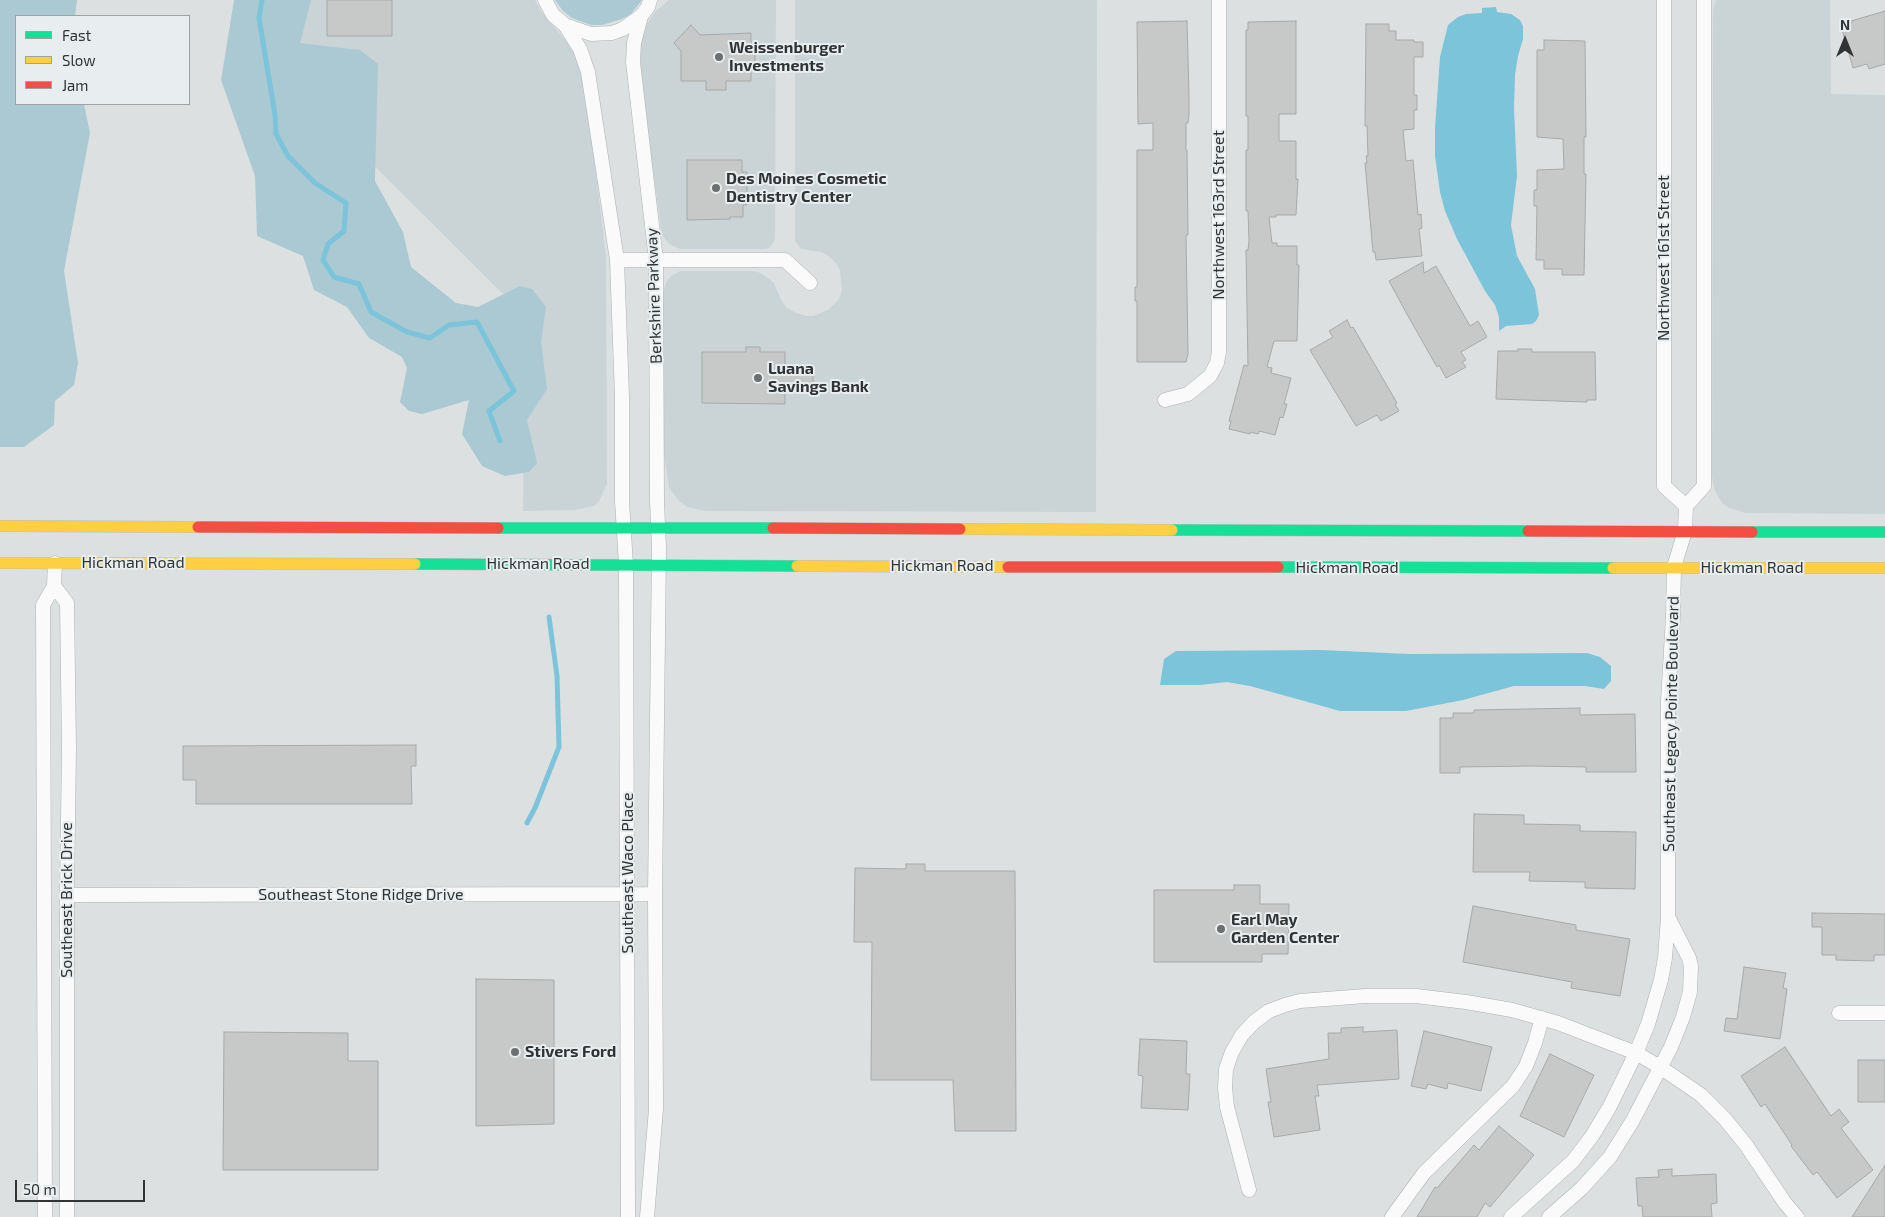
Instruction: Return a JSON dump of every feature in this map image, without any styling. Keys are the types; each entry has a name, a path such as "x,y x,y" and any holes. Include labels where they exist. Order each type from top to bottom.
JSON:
{"highway":[{"path":"0,526 1885,532"},
{"path":"51,539 61,534 64,527"},
{"path":"313,539 345,537 351,527"},
{"name":"Hickman Road","path":"0,563 57,556 626,564 1121,568 1885,568"}],"street":[{"path":"545,0 553,15 565,25 580,49 588,72 617,260 624,528"},
{"name":"Northwest 163rd Street","path":"1165,400 1188,394 1210,376 1217,363 1219,352 1219,0"},
{"name":"Northwest 161st Street","path":"1664,0 1664,486 1686,506"},
{"path":"1685,531 1686,506 1704,486 1704,0"},
{"path":"565,25 592,34 612,33 624,29 649,6"},
{"name":"Berkshire Parkway","path":"649,6 634,43 633,62 656,260 659,548"},
{"path":"617,260 785,260 810,283"},
{"name":"Southeast Waco Place","path":"624,528 626,564 628,894 628,1217"},
{"name":"Southeast Legacy Pointe Boulevard","path":"1511,1217 1572,1161 1592,1136 1609,1108 1636,1053 1648,1024 1661,980 1668,918 1668,701 1674,617 1674,567 1685,531"},
{"name":"Southeast Waco Place","path":"647,1217 656,1109 655,894 659,548"},
{"name":"Southeast Brick Drive","path":"45,1217 42,605 54,586 57,556"},
{"name":"Southeast Brick Drive","path":"54,586 67,603 67,1217"},
{"name":"Southeast Stone Ridge Drive","path":"67,895 655,894"},
{"name":"Southeast Legacy Pointe Boulevard","path":"1549,1217 1582,1188 1610,1158 1633,1120 1671,1047 1683,1017 1692,980 1689,958 1668,918"},
{"path":"1249,1190 1226,1107 1225,1088 1226,1070 1232,1052 1242,1035 1254,1022 1269,1012 1285,1005 1314,999 1416,996 1512,1010 1542,1018 1636,1053 1701,1095 1725,1119 1746,1145 1784,1202 1797,1217"},
{"path":"1839,1013 1885,1013"},
{"path":"1392,1217 1424,1172 1513,1086 1526,1066 1542,1018"}],"shaded area":[{"path":"0,0 77,0 75,15 15,15 15,105 84,105 90,133 64,271 78,363 74,385 55,401 54,425 24,447 0,447"},
{"path":"234,0 311,0 300,43 360,50 378,64 375,181 403,232 411,267 456,303 478,307 520,286 532,289 546,307 541,342 547,389 527,420 537,463 529,472 505,476 482,466 462,434 469,400 422,414 409,411 400,402 407,368 402,357 369,338 347,307 314,290 303,256 257,236 255,176 221,80"},
{"path":"301,0 535,0 541,11 575,52 585,84 606,256 607,484 599,501 594,506 575,510 523,511 524,315 298,90"},
{"path":"555,0 642,0 631,14 622,19 602,25 591,25 572,18 563,11"},
{"path":"669,0 776,0 775,238 769,248 680,249 669,244 662,235 641,84 640,45 648,22 656,11"},
{"path":"795,0 1097,0 1096,512 705,511 687,507 679,501 669,488 663,446 663,293 666,282 670,277 680,271 753,271 761,273 774,283 781,300 787,308 806,316 813,316 828,310 839,299 842,290 840,271 836,263 829,256 821,252 801,249 795,241"},
{"path":"1716,0 1830,0 1831,94 1885,95 1885,514 1745,513 1729,508 1722,503 1715,491 1712,477 1713,9"}],"water":[{"path":"1496,7 1497,12 1511,14 1520,20 1523,26 1523,39 1515,75 1514,108 1517,176 1511,225 1517,256 1535,289 1539,315 1532,324 1506,326 1499,331 1499,317 1495,305 1485,291 1457,239 1445,211 1440,192 1435,156 1440,57 1448,25 1458,17 1466,14 1482,13 1482,8"},
{"path":"1321,650 1409,654 1587,653 1600,657 1611,666 1611,681 1604,689 1585,686 1514,686 1463,700 1406,711 1340,711 1250,686 1227,682 1200,685 1160,685 1164,659 1176,651"}],"building":[{"path":"327,0 392,0 392,36 327,36"},
{"path":"1885,11 1885,64 1869,69 1867,64 1853,68 1841,26 1852,23 1851,21"},
{"path":"1187,21 1189,95 1189,115 1188,123 1186,123 1188,354 1186,362 1137,362 1137,301 1135,301 1135,287 1137,287 1137,150 1153,150 1153,123 1138,124 1137,22"},
{"path":"1296,21 1296,114 1279,114 1279,141 1296,141 1296,179 1298,179 1296,215 1269,217 1272,243 1277,243 1277,246 1297,246 1297,265 1299,265 1297,341 1274,341 1267,367 1272,368 1271,373 1291,378 1284,404 1287,404 1283,418 1280,417 1275,435 1259,431 1258,434 1250,432 1250,434 1229,429 1231,421 1229,421 1244,365 1248,366 1246,250 1248,250 1249,241 1248,211 1246,211 1248,116 1246,116 1246,30 1248,30 1248,22"},
{"path":"1366,24 1389,24 1389,31 1396,31 1396,40 1423,42 1423,57 1414,57 1414,95 1417,95 1417,110 1414,110 1414,129 1403,130 1406,161 1413,160 1418,215 1421,214 1422,228 1419,229 1422,256 1376,260 1375,252 1373,252 1365,163 1367,163 1366,156 1368,156 1367,126 1365,126"},
{"name":"Weissenburger Investments","path":"691,25 700,35 751,33 751,51 755,51 755,66 751,66 751,81 726,81 726,90 706,90 706,81 681,81 681,51 674,43"},
{"path":"1544,40 1585,41 1586,137 1584,137 1584,174 1586,174 1584,275 1562,275 1562,269 1544,269 1544,260 1536,260 1537,206 1534,206 1534,190 1537,190 1537,170 1564,169 1563,139 1537,137 1537,50 1544,50"},
{"name":"Des Moines Cosmetic Dentistry Center","path":"687,160 742,160 742,172 747,172 747,205 743,205 743,217 687,220"},
{"path":"1423,262 1424,273 1436,266 1470,326 1478,321 1487,337 1461,352 1466,360 1462,362 1466,367 1446,378 1439,365 1437,367 1389,281"},
{"path":"1347,320 1351,328 1353,327 1397,403 1395,404 1399,411 1381,421 1377,415 1356,426 1310,350 1333,337 1329,331"},
{"name":"Luana Savings Bank","path":"746,347 760,347 760,352 785,352 785,368 813,368 813,387 785,387 785,404 702,403 702,352 746,352"},
{"path":"1518,349 1532,349 1532,352 1595,352 1596,400 1587,400 1587,402 1496,399 1498,351 1518,351"},
{"path":"1580,708 1580,715 1635,714 1636,772 1586,772 1586,767 1531,766 1460,767 1460,773 1440,773 1440,718 1453,718 1453,713 1474,713 1474,710"},
{"path":"416,745 416,766 411,766 412,804 196,804 196,780 183,780 183,746"},
{"path":"1474,814 1524,815 1524,824 1580,825 1580,831 1636,832 1635,889 1585,888 1585,882 1529,881 1530,872 1473,872"},
{"path":"906,864 925,864 925,871 1015,871 1016,1131 955,1131 953,1080 871,1080 872,942 854,942 855,868 906,869"},
{"name":"Earl May Garden Center","path":"1234,885 1260,885 1260,904 1289,904 1288,954 1262,954 1262,962 1154,962 1154,890 1234,890"},
{"path":"1473,906 1576,925 1576,930 1630,939 1620,996 1571,988 1572,982 1463,962"},
{"path":"1812,913 1885,914 1885,955 1874,955 1874,961 1836,960 1836,955 1822,955 1822,927 1812,927"},
{"path":"1744,967 1786,973 1783,988 1787,989 1780,1039 1724,1031 1726,1018 1737,1019"},
{"name":"Stivers Ford","path":"476,979 554,980 554,1124 476,1126"},
{"path":"1363,1027 1363,1032 1397,1030 1399,1079 1317,1085 1319,1096 1315,1096 1320,1130 1274,1137 1268,1102 1271,1102 1266,1069 1329,1059 1328,1033 1341,1033 1341,1028"},
{"path":"1424,1031 1492,1047 1481,1091 1448,1083 1447,1089 1428,1084 1426,1089 1411,1086"},
{"path":"224,1032 348,1033 348,1061 378,1061 378,1170 223,1170"},
{"path":"1140,1039 1187,1041 1186,1074 1190,1074 1188,1110 1141,1108 1143,1076 1138,1075"},
{"path":"1785,1047 1831,1116 1839,1109 1849,1122 1841,1128 1873,1170 1837,1198 1817,1172 1813,1175 1791,1146 1765,1104 1761,1107 1741,1076"},
{"path":"1550,1054 1594,1075 1564,1137 1520,1116"},
{"path":"1858,1060 1885,1060 1885,1102 1858,1102"},
{"path":"1499,1126 1534,1155 1490,1207 1485,1203 1477,1217 1417,1217 1435,1187 1437,1188 1474,1145 1479,1150"},
{"path":"1885,1165 1885,1217 1852,1217"},
{"path":"1672,1169 1672,1176 1716,1174 1717,1203 1711,1204 1712,1217 1643,1217 1642,1206 1638,1206 1636,1178 1659,1177 1658,1170"}],"waterway":[{"path":"262,0 259,18 275,115 276,134 288,156 315,183 346,203 344,231 328,244 323,260 334,277 359,284 371,312 407,332 430,338 449,325 477,322 514,391 489,411 500,441"},
{"path":"527,823 535,808 559,747 557,676 549,617"}],"traffic: fast":[{"path":"498,528 773,528"},
{"path":"1172,530 1528,531"},
{"path":"1752,532 1885,532"},
{"path":"415,564 797,566"},
{"path":"1278,567 1613,568"}],"traffic: slow":[{"path":"0,526 198,527"},
{"path":"960,529 1172,530"},
{"path":"0,563 415,564"},
{"path":"797,566 1008,567"},
{"path":"1613,568 1885,568"}],"traffic: jam":[{"path":"198,527 498,528"},
{"path":"773,528 960,529"},
{"path":"1528,531 1752,532"},
{"path":"1008,567 1278,567"}],"place":[{"name":"Weissenburger Investments","path":"719,57"},
{"name":"Des Moines Cosmetic Dentistry Center","path":"716,188"},
{"name":"Luana Savings Bank","path":"758,378"},
{"name":"Earl May Garden Center","path":"1221,929"},
{"name":"Stivers Ford","path":"515,1052"}]}
